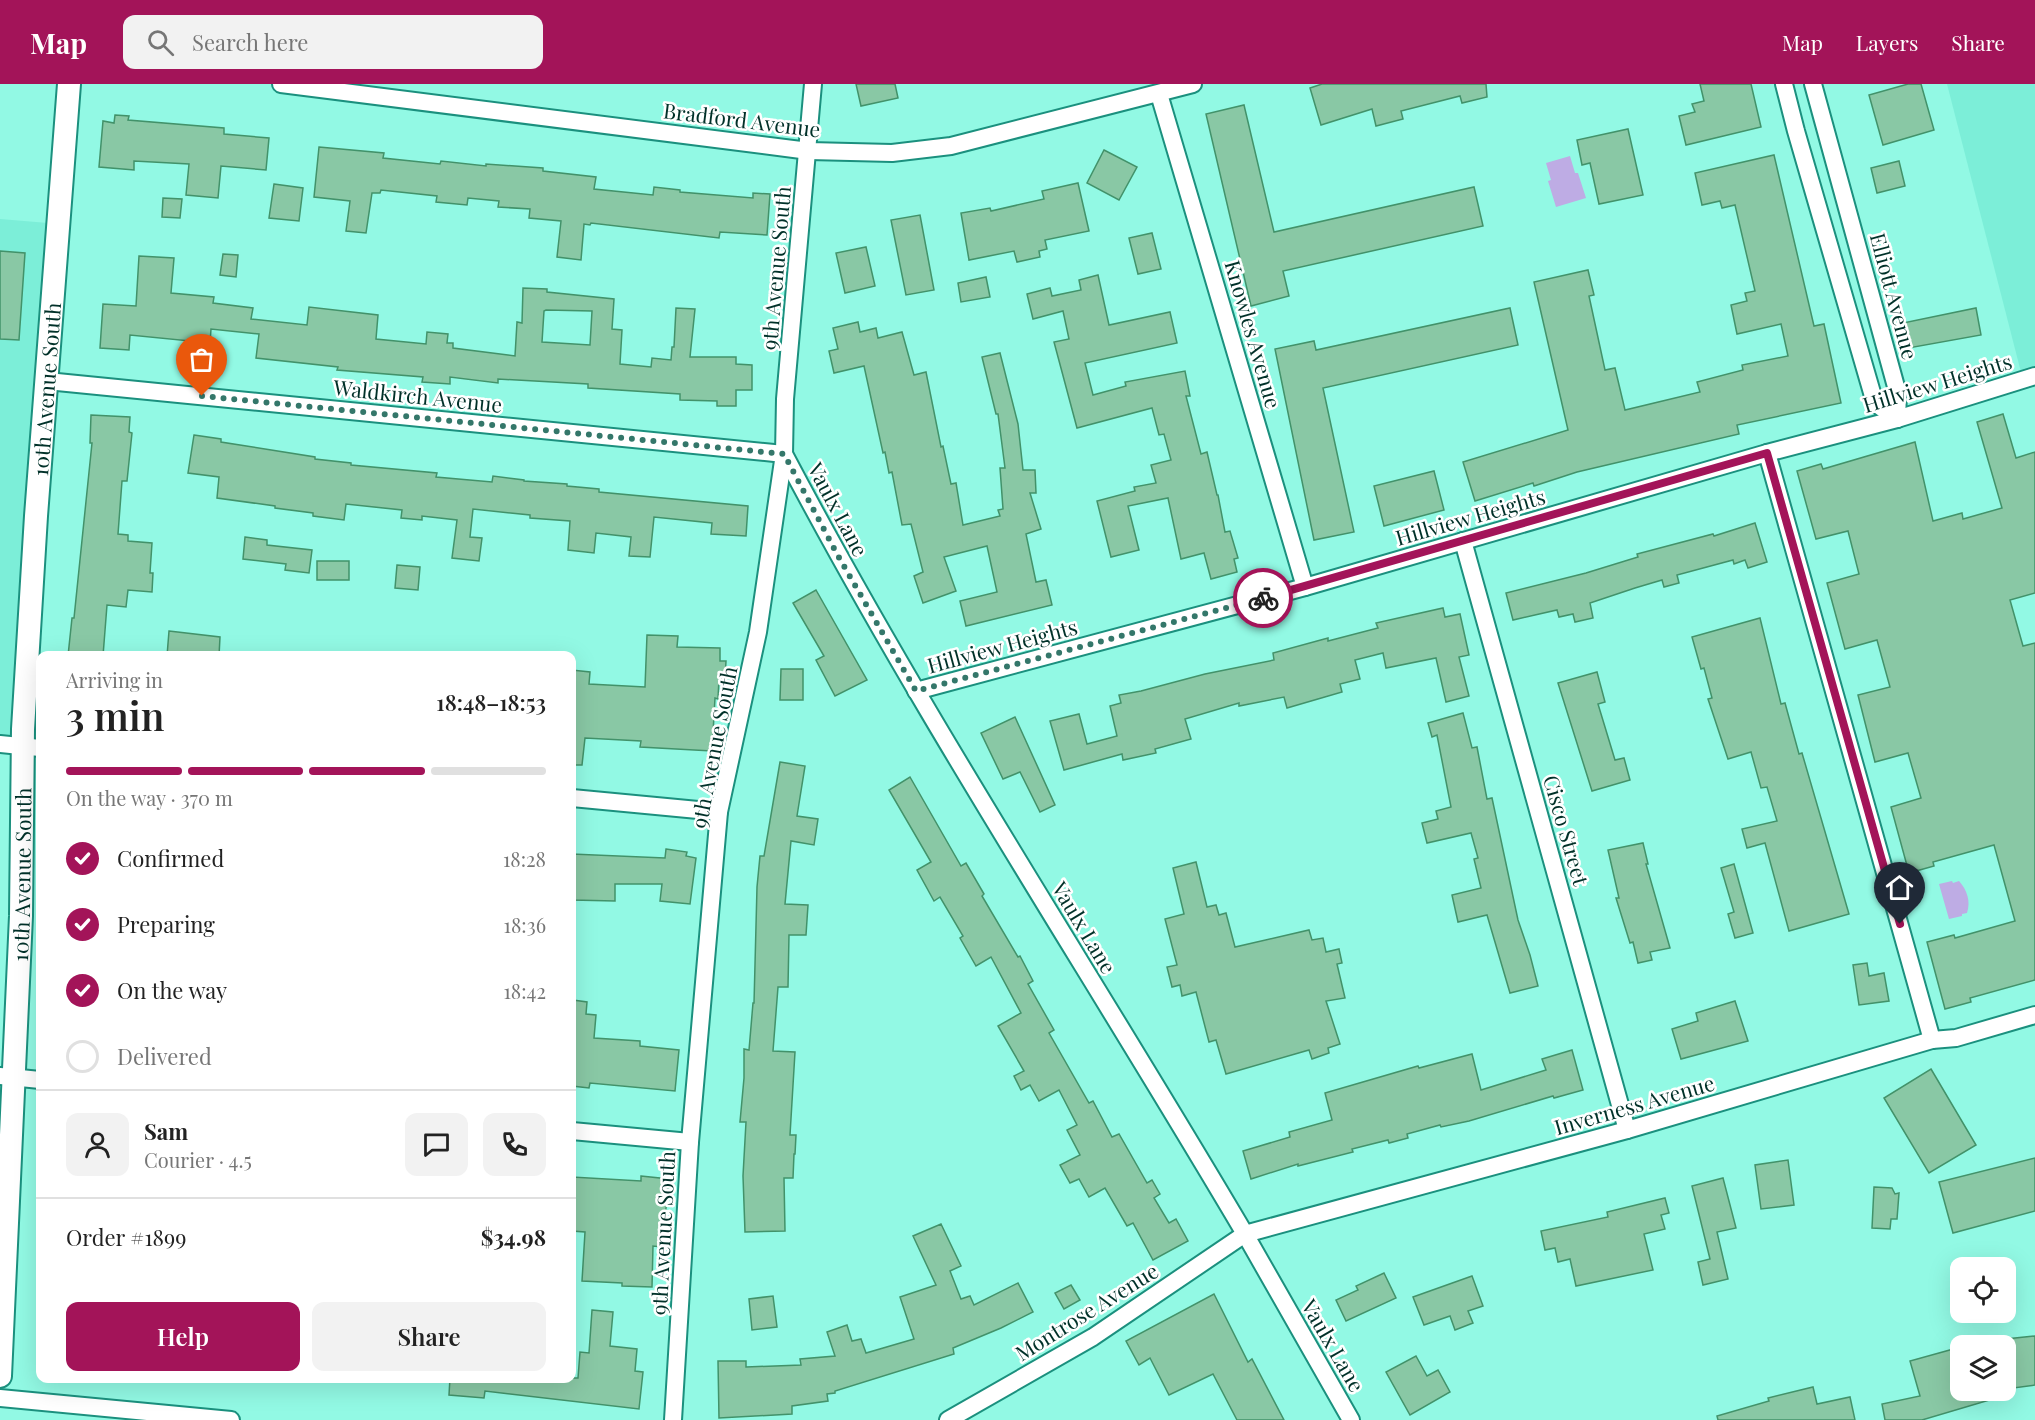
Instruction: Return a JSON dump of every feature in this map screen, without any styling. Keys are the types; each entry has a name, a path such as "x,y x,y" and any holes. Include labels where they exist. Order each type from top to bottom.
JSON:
{"street":[{"name":"10th Avenue South","path":"0,1376 7,1076 21,916 32,747 34,539 69,84"},
{"name":"Bradford Avenue","path":"280,84 809,151 892,153 951,146 1193,84"},
{"name":"9th Avenue South","path":"674,1420 690,1142 719,812 758,632 784,454 785,399 809,151 813,84"},
{"path":"1784,84 1875,403 1897,418"},
{"name":"Elliott Avenue","path":"1813,84 1898,394 1897,418"},
{"name":"Knowles Avenue","path":"1160,94 1305,587"},
{"name":"Hillview Heights","path":"916,691 1305,587 1767,453 1897,418 2035,376"},
{"name":"Waldkirch Avenue","path":"47,381 784,454"},
{"path":"1767,453 1932,1040"},
{"name":"Vaulx Lane","path":"784,454 837,554 916,691 1245,1234 1351,1420"},
{"name":"Cisco Street","path":"1464,541 1627,1130"},
{"path":"0,744 32,747"},
{"path":"576,798 719,812"},
{"name":"Inverness Avenue","path":"1245,1234 1627,1130 1932,1040 1956,1038 2035,1016"},
{"path":"7,1076 36,1080"},
{"path":"576,1131 690,1142"},
{"name":"Montrose Avenue","path":"948,1420 1093,1336 1245,1234"},
{"path":"0,1398 231,1420"}],"shaded area":[{"path":"1947,84 2035,84 2035,377 2023,380"},
{"path":"1570,156 1586,198 1556,207 1548,181 1551,180 1546,163"},
{"path":"0,219 60,224 24,746 0,744"},
{"path":"1952,881 1953,883 1959,881 1962,884 1969,904 1967,913 1949,919 1939,884"}],"building":[{"path":"856,84 895,84 898,98 861,106"},
{"path":"1322,84 1486,84 1487,97 1462,103 1460,96 1401,111 1403,119 1376,126 1372,109 1321,125 1310,88"},
{"path":"1700,84 1751,84 1761,127 1686,145 1679,116 1695,112 1692,104 1704,101"},
{"path":"1908,84 1921,84 1934,130 1883,145 1869,95"},
{"path":"1244,105 1274,232 1474,187 1483,226 1283,271 1289,296 1251,306 1206,114"},
{"path":"115,115 129,116 128,120 224,128 224,134 269,138 266,170 221,166 218,198 186,195 189,164 134,161 134,170 99,167 103,121 114,123"},
{"path":"1628,129 1643,195 1599,204 1590,163 1582,165 1577,140"},
{"path":"319,147 384,153 383,158 440,164 441,161 486,166 486,164 543,168 543,171 596,177 594,189 653,195 654,187 680,190 680,192 753,198 753,193 770,194 767,235 720,232 719,238 591,223 590,225 584,224 581,260 557,257 561,221 529,218 530,209 498,207 499,201 468,198 467,205 436,202 437,196 381,190 380,193 372,193 366,233 346,231 350,201 314,197"},
{"path":"1104,150 1137,167 1119,200 1087,183"},
{"path":"1774,155 1814,326 1824,324 1841,403 1737,425 1739,434 1577,472 1534,486 1533,483 1475,501 1463,462 1568,430 1534,282 1588,270 1594,295 1589,296 1605,370 1615,368 1625,410 1700,392 1697,382 1743,370 1742,365 1788,356 1781,324 1737,334 1731,305 1747,301 1745,293 1755,291 1735,205 1722,208 1720,201 1702,205 1695,173"},
{"path":"1899,161 1905,186 1877,193 1871,168"},
{"path":"1078,183 1089,231 1045,240 1047,249 1039,251 1040,257 1017,262 1014,251 969,260 961,213 990,208 991,211 1044,199 1042,191"},
{"path":"274,184 303,188 299,221 269,218"},
{"path":"163,198 182,199 180,218 162,217"},
{"path":"920,215 934,290 906,295 891,220"},
{"path":"1152,233 1161,269 1138,274 1129,238"},
{"path":"866,247 875,286 845,293 836,253"},
{"path":"0,251 25,253 19,340 0,339"},
{"path":"223,254 238,255 236,277 220,275"},
{"path":"139,256 174,258 171,293 214,297 213,303 253,308 251,319 307,325 309,307 378,315 376,339 426,344 427,332 448,334 447,343 453,343 453,348 515,356 517,322 522,323 523,288 547,289 547,292 614,299 612,329 622,330 620,364 651,367 652,358 671,360 676,308 695,309 690,357 736,357 736,364 752,365 752,390 736,390 736,406 717,406 717,401 680,400 680,394 588,388 588,384 498,379 498,383 450,377 450,384 422,382 423,377 337,370 338,367 256,358 259,334 211,329 210,343 130,335 129,350 100,348 103,304 136,306","holes":["544,311 592,311 590,345 542,342"]},
{"path":"1098,275 1109,325 1170,312 1177,343 1085,363 1093,395 1126,386 1125,382 1185,371 1190,396 1186,396 1201,454 1207,452 1225,532 1230,531 1238,558 1234,559 1237,572 1211,579 1204,553 1181,559 1168,498 1128,506 1139,550 1111,557 1097,501 1135,491 1134,487 1156,483 1151,465 1171,460 1164,434 1159,435 1152,408 1077,428 1054,342 1069,339 1063,311 1033,319 1027,294 1050,288 1052,296 1081,290 1079,280"},
{"path":"986,277 990,297 961,302 958,283"},
{"path":"1510,308 1518,345 1323,388 1354,532 1314,540 1275,349 1314,341 1316,350"},
{"path":"1976,308 1981,335 1903,349 1898,324"},
{"path":"858,322 860,332 876,328 878,338 902,332 914,375 926,372 951,484 956,483 963,525 1000,516 998,510 1003,509 1000,468 1005,468 998,414 996,414 982,357 1000,353 1018,424 1023,470 1035,470 1036,493 1030,493 1041,529 1026,534 1036,582 1046,580 1052,605 966,626 960,601 997,592 987,546 944,557 956,591 923,603 914,576 923,572 911,524 902,525 892,472 889,473 885,452 883,453 864,366 834,373 829,351 838,349 833,328"},
{"path":"2003,414 2016,458 2035,452 2035,593 2010,600 2023,646 2035,643 2035,980 1970,998 1971,1002 1945,1009 1927,942 1954,935 1955,938 2015,921 1994,845 1933,862 1934,866 1909,873 1891,807 1921,798 1908,753 1875,762 1858,695 1890,687 1877,640 1845,649 1827,583 1859,574 1848,531 1816,539 1797,471 1821,464 1823,469 1915,442 1933,521 1962,513 1963,519 2002,508 1977,422"},
{"path":"91,415 130,417 129,432 132,433 127,481 122,481 118,534 128,535 128,541 152,543 150,573 153,573 152,592 128,590 126,607 107,605 103,651 69,651 72,618 74,618 92,443 90,443"},
{"path":"194,435 221,439 221,442 315,457 315,459 351,463 351,465 437,473 436,477 492,482 493,476 567,484 567,486 599,489 599,492 748,506 746,536 711,534 712,523 654,517 650,557 629,556 631,537 596,533 594,553 568,550 570,521 530,518 530,515 473,509 470,537 482,538 479,561 452,558 457,520 422,516 422,520 401,518 402,510 346,504 344,520 313,516 313,513 275,508 275,506 217,498 219,477 188,473"},
{"path":"1434,471 1444,510 1384,526 1374,486"},
{"path":"1755,523 1767,562 1748,568 1745,560 1734,564 1733,560 1677,575 1679,583 1664,587 1662,580 1635,588 1590,603 1593,618 1575,622 1573,614 1559,617 1557,610 1513,620 1506,593 1586,573 1638,557 1637,554 1713,534 1714,536"},
{"path":"245,537 267,540 267,545 312,550 309,573 285,570 286,564 243,559"},
{"path":"317,561 349,561 349,580 317,580"},
{"path":"397,565 420,567 418,590 395,588"},
{"path":"816,590 867,680 835,696 816,660 824,656 793,603"},
{"path":"1443,608 1445,617 1460,614 1469,655 1459,657 1469,696 1446,702 1436,658 1386,668 1383,653 1355,660 1360,679 1340,684 1342,692 1287,708 1284,697 1239,706 1239,703 1185,719 1191,739 1155,749 1156,753 1123,760 1122,754 1064,770 1050,721 1079,714 1087,744 1117,736 1110,706 1121,703 1119,695 1274,660 1273,653 1328,638 1328,641 1378,628 1376,623"},
{"path":"1760,618 1781,704 1785,703 1799,754 1802,753 1849,914 1789,931 1765,843 1747,848 1742,829 1777,821 1767,787 1761,788 1751,752 1728,759 1708,699 1712,698 1704,668 1701,669 1692,637"},
{"path":"169,631 220,637 219,651 167,651"},
{"path":"647,635 678,636 677,647 720,648 720,661 726,661 725,679 719,679 718,699 715,698 712,751 640,747 641,741 585,738 582,765 576,765 576,670 590,672 589,684 645,687"},
{"path":"781,669 803,669 803,700 780,700"},
{"path":"1597,672 1605,702 1598,704 1615,760 1624,758 1630,780 1592,791 1558,683"},
{"path":"1463,713 1472,748 1477,747 1487,799 1492,798 1518,920 1538,986 1510,993 1487,915 1458,922 1452,895 1481,888 1474,859 1478,858 1471,833 1427,843 1422,823 1438,819 1436,811 1451,807 1437,735 1432,737 1428,723"},
{"path":"1015,717 1055,805 1040,812 1020,772 1003,779 981,733"},
{"path":"780,762 805,766 797,816 818,819 814,845 791,841 785,904 808,905 806,935 789,935 788,987 778,987 773,1051 795,1052 790,1135 796,1135 795,1154 793,1178 784,1178 785,1231 745,1232 743,1176 746,1122 740,1122 744,1049 749,1050 754,1003 760,856 764,856"},
{"path":"910,777 961,866 966,863 984,894 982,896 1018,957 1020,956 1033,981 1028,984 1054,1030 1049,1033 1089,1103 1093,1101 1112,1137 1119,1134 1147,1183 1152,1180 1160,1194 1154,1198 1169,1223 1176,1219 1188,1241 1153,1260 1133,1223 1127,1226 1105,1188 1089,1197 1079,1179 1070,1183 1060,1165 1080,1155 1067,1130 1077,1125 1059,1090 1039,1101 1030,1085 1021,1090 1014,1076 1024,1071 998,1026 1021,1013 991,957 976,966 960,938 963,936 940,897 934,901 917,870 931,862 889,790"},
{"path":"1643,843 1648,864 1646,864 1670,948 1650,952 1652,960 1638,963 1633,942 1630,943 1616,898 1619,898 1608,850"},
{"path":"666,849 687,852 686,856 696,858 690,904 660,901 662,884 615,884 615,901 576,900 576,854 665,858"},
{"path":"1196,862 1207,907 1216,905 1219,915 1226,913 1235,947 1309,930 1312,940 1323,938 1326,952 1339,949 1342,963 1337,964 1345,998 1326,1001 1340,1044 1328,1048 1329,1053 1312,1059 1309,1050 1226,1074 1216,1040 1209,1042 1196,992 1182,996 1180,985 1172,987 1167,967 1177,965 1165,919 1184,914 1173,868"},
{"path":"1734,864 1753,933 1735,938 1728,914 1734,912 1721,868"},
{"path":"1867,963 1869,976 1884,973 1889,1001 1859,1005 1853,965"},
{"path":"576,1000 587,1002 586,1014 596,1015 594,1038 640,1041 640,1046 679,1050 675,1091 590,1083 589,1088 576,1086"},
{"path":"1735,1001 1748,1041 1681,1059 1672,1029 1698,1021 1696,1013"},
{"path":"1572,1050 1583,1090 1554,1098 1553,1096 1469,1121 1441,1127 1440,1125 1407,1134 1408,1138 1389,1143 1388,1140 1352,1149 1353,1152 1298,1166 1298,1164 1251,1179 1243,1151 1290,1137 1289,1132 1332,1120 1325,1093 1418,1066 1419,1068 1472,1054 1481,1090 1546,1070 1542,1059"},
{"path":"1931,1069 1976,1145 1929,1173 1884,1098"},
{"path":"2035,1158 2035,1211 1953,1233 1939,1182"},
{"path":"1788,1160 1794,1205 1761,1209 1755,1165"},
{"path":"641,1176 669,1179 662,1247 653,1246 652,1287 582,1281 585,1232 576,1231 576,1177 641,1181"},
{"path":"1723,1178 1736,1228 1717,1232 1728,1279 1703,1285 1698,1262 1710,1259 1692,1186"},
{"path":"1874,1187 1892,1188 1895,1194 1899,1193 1897,1219 1891,1219 1890,1229 1872,1228"},
{"path":"1665,1198 1669,1213 1661,1215 1665,1229 1644,1234 1653,1270 1576,1286 1570,1259 1558,1262 1555,1248 1545,1250 1541,1231 1608,1217 1607,1212"},
{"path":"941,1224 961,1266 950,1271 961,1299 970,1296 974,1305 1018,1283 1033,1312 953,1348 954,1354 835,1391 835,1393 827,1394 828,1401 792,1406 792,1414 719,1418 718,1361 746,1361 746,1367 801,1365 800,1359 835,1356 827,1332 847,1325 852,1341 861,1339 866,1353 914,1339 900,1297 936,1285 913,1236"},
{"path":"1384,1273 1396,1298 1346,1321 1336,1300 1358,1290 1356,1286"},
{"path":"1472,1276 1483,1306 1468,1311 1473,1323 1455,1330 1450,1316 1424,1325 1413,1297"},
{"path":"1071,1285 1080,1300 1064,1309 1055,1293"},
{"path":"1214,1294 1248,1362 1252,1359 1284,1420 1237,1420 1213,1374 1169,1395 1150,1358 1139,1365 1126,1341"},
{"path":"773,1296 777,1327 752,1330 749,1299"},
{"path":"592,1310 613,1312 610,1346 637,1349 635,1371 643,1372 639,1409 485,1391 484,1398 449,1395 450,1383 576,1383 580,1352 589,1353"},
{"path":"2035,1336 2035,1385 2016,1388 2016,1338"},
{"path":"1950,1350 1950,1401 1986,1401 1922,1420 1885,1420 1882,1404 1920,1396 1910,1361"},
{"path":"1416,1356 1427,1376 1438,1370 1450,1392 1410,1415 1386,1372"},
{"path":"1813,1387 1817,1404 1850,1397 1855,1420 1718,1420 1717,1416 1769,1401 1768,1398"}],"way so far":[{"path":"202,396 784,454 837,554 916,691 1263,598"}],"route":[{"path":"1263,598 1767,453 1900,924"}]}
